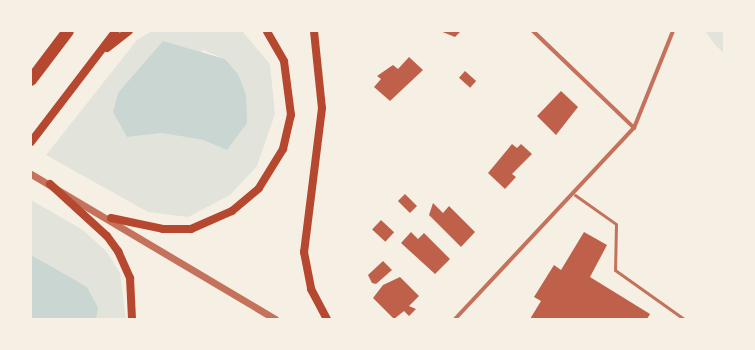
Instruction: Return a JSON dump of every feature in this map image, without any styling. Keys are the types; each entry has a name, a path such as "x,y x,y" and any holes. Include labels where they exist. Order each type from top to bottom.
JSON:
{"highway":[{"path":"31,80 68,31"}],"main road":[{"path":"31,142 116,31"},
{"path":"95,58 129,31"},
{"path":"111,218 163,229 190,229 232,211 259,188 283,149 291,115 284,61 266,31"},
{"path":"314,31 322,116 304,252 312,289 327,319"},
{"path":"50,184 107,236 118,251 130,278 132,319"}],"street":[{"path":"533,31 634,128"},
{"path":"455,319 575,195 634,128 673,31"},
{"path":"31,174 111,218 275,319"}],"lane":[{"path":"575,195 616,224 615,270 684,319"}],"shaded area":[{"path":"152,31 242,31 270,64 275,114 257,166 230,195 188,217 148,212 46,155 137,40","holes":["203,50 225,59 238,74 227,150 203,140 162,133 127,137"]},
{"path":"705,31 724,31 724,53 716,46"},
{"path":"163,41 225,59 238,74 246,95 247,123 227,150 203,140 162,133 127,137 113,112 118,93"},
{"path":"31,200 83,230 106,251 120,273 126,319 31,319"},
{"path":"31,255 87,287 98,308 96,319 31,319"}],"building":[{"path":"440,31 461,31 455,37"},
{"path":"409,57 423,70 390,101 374,87 381,79 377,76 393,65 398,69"},
{"path":"465,71 476,81 470,88 459,78"},
{"path":"561,91 578,107 556,135 537,116"},
{"path":"512,144 517,148 521,144 532,154 512,174 516,177 505,189 488,173"},
{"path":"405,194 417,206 410,213 398,201"},
{"path":"433,203 443,213 449,206 475,232 461,247 429,215"},
{"path":"381,220 394,232 385,242 372,230"},
{"path":"411,232 418,239 424,233 450,259 435,274 401,243"},
{"path":"584,232 607,245 590,277 650,314 647,319 530,319 541,301 534,297 554,265 561,270"},
{"path":"383,261 392,270 376,284 372,283 368,275"},
{"path":"400,277 419,296 409,306 416,309 409,316 404,311 394,319 373,298 383,285"}]}
